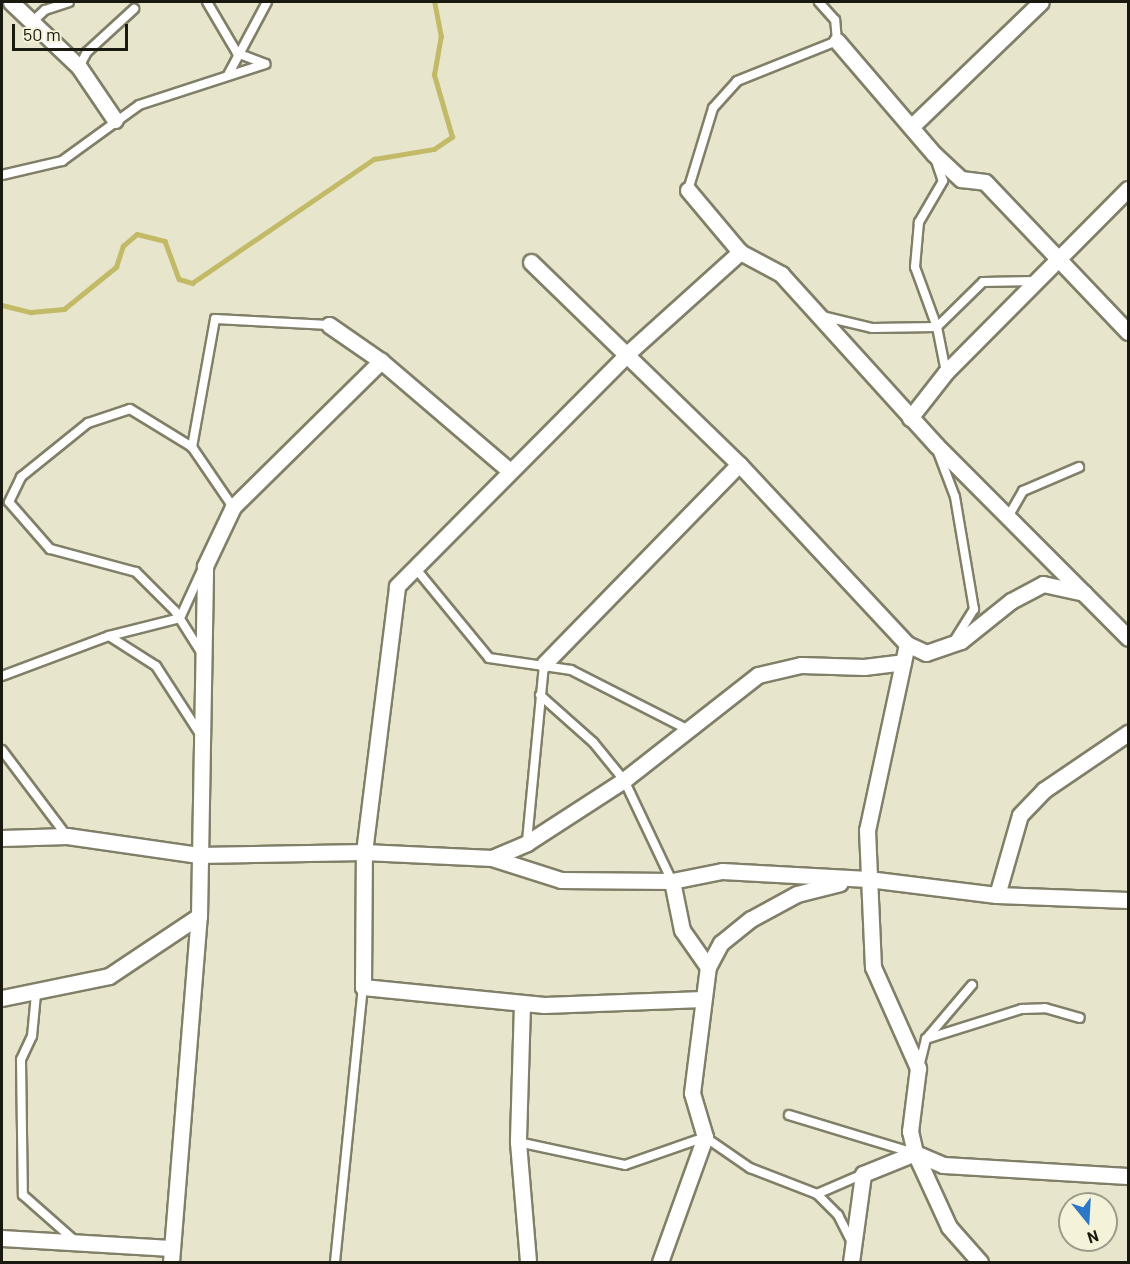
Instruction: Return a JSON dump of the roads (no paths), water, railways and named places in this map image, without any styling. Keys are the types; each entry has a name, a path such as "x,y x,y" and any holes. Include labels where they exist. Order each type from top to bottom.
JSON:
{"street":[{"path":"11,2 79,67 115,120"},
{"path":"911,127 1041,2"},
{"path":"837,41 934,154 961,179 985,182 1128,332"},
{"path":"910,418 946,372 1128,189"},
{"path":"688,190 740,252 781,274 814,314 910,418 1128,638"},
{"path":"703,999 522,1004 363,987 364,852 397,586 628,353 740,252"},
{"path":"531,262 628,353 739,464 907,644 926,653 952,644 1043,584 1084,593"},
{"path":"329,325 381,361 510,471"},
{"path":"2,1238 75,1240 172,1255 199,916 205,566 233,507 381,361"},
{"path":"544,664 739,464"},
{"path":"907,644 867,830 861,879 873,967 918,1068 910,1131 915,1153 950,1227 980,1263"},
{"path":"492,858 527,843 624,780 685,728 758,675 801,665 903,662"},
{"path":"997,895 1020,815 1044,790 1128,733"},
{"path":"2,838 67,836 199,855 364,852 492,858 561,880 672,881 722,871 861,879 997,895 1128,900"},
{"path":"660,1263 705,1137 692,1093 708,967 721,943 751,919 797,894 861,879"},
{"path":"672,881 682,930 708,967"},
{"path":"2,998 36,994 109,976 199,916"},
{"path":"522,1004 518,1142 528,1263"},
{"path":"851,1263 863,1174 915,1153 943,1165 1128,1176"}],"lane":[{"path":"31,23 45,10 69,2"},
{"path":"2,176 62,161 115,120 139,105 265,64 237,53 207,2"},
{"path":"228,75 237,53 267,2"},
{"path":"688,190 712,108 737,81 837,41 835,20 819,2"},
{"path":"79,67 87,52 134,9"},
{"path":"934,154 943,181 919,222 915,267 937,327 946,372"},
{"path":"814,314 872,328 937,327 983,282 1038,281"},
{"path":"192,447 215,319 329,325"},
{"path":"9,502 21,477 113,410 130,409 192,447 233,507"},
{"path":"936,445 955,497 974,609 952,644"},
{"path":"1008,518 1023,491 1079,467"},
{"path":"2,493 50,549 136,572 180,618 205,658"},
{"path":"180,618 205,566"},
{"path":"416,569 489,658 571,669 685,728"},
{"path":"2,676 109,636 180,618"},
{"path":"109,636 156,666 202,738"},
{"path":"527,843 544,664"},
{"path":"540,695 593,742 624,780 672,881"},
{"path":"2,750 67,836"},
{"path":"918,1068 926,1039 972,985"},
{"path":"335,1263 363,987"},
{"path":"36,994 32,1036 21,1060 23,1194 75,1240"},
{"path":"926,1039 1022,1009 1045,1008 1080,1018"},
{"path":"789,1115 915,1153"},
{"path":"518,1142 625,1165 705,1137 750,1168 817,1194 838,1215 853,1245"},
{"path":"817,1194 863,1174"}],"waterway":[{"path":"2,305 31,312 64,309 116,267 123,246 137,234 165,241 179,279 192,283 374,159 434,149 452,137 434,75 441,37 434,2"}]}
